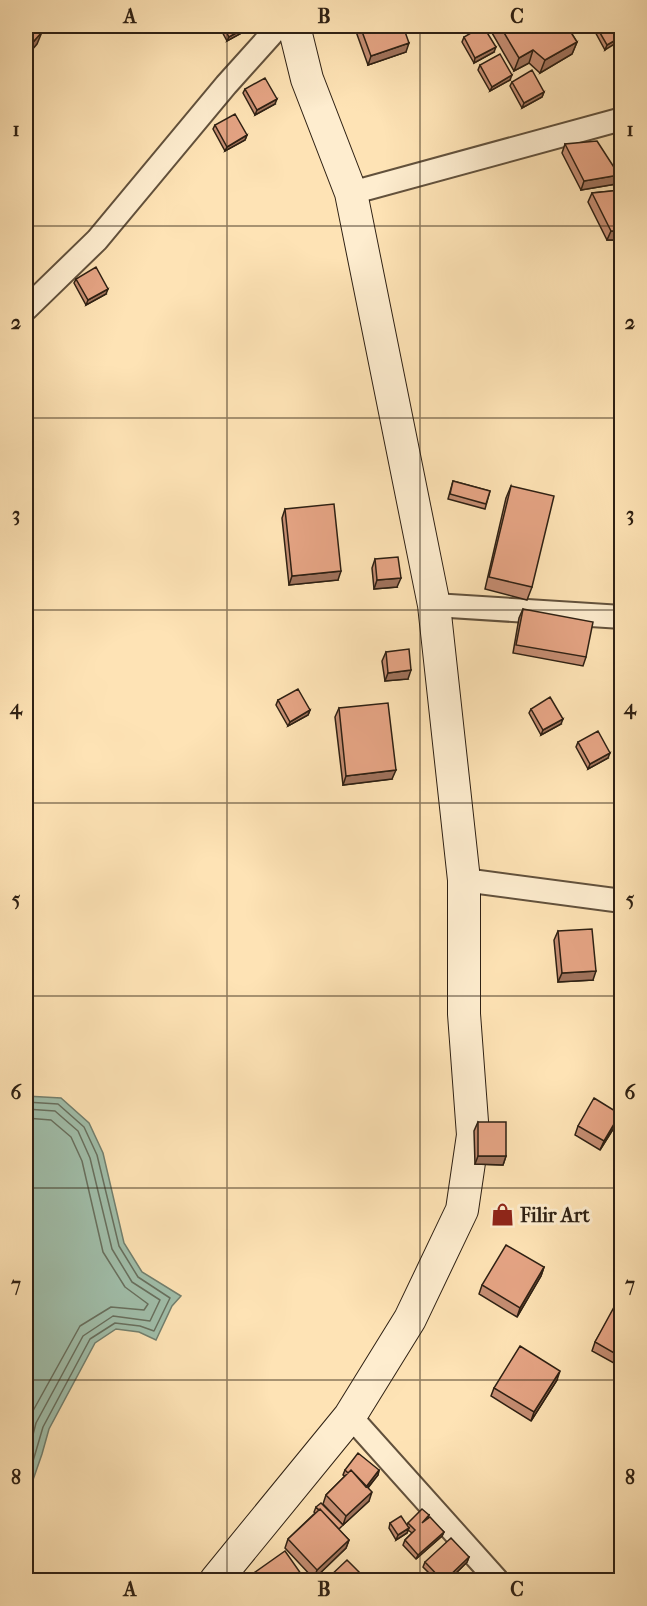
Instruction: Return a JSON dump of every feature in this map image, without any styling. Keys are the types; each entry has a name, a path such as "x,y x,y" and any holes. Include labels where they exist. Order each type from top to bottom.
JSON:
{"street":[{"path":"26,309 97,240 225,85 279,26"},
{"path":"216,1581 350,1416 410,1319 462,1210 473,1135 464,1014 464,880 434,605 351,192 307,80 294,26"},
{"path":"351,192 621,119"},
{"path":"434,605 621,617"},
{"path":"464,880 621,901"},
{"path":"350,1416 496,1581"}],"water":[{"path":"26,1096 61,1098 89,1123 103,1153 124,1243 142,1272 181,1296 172,1306 156,1340 139,1332 116,1329 95,1343 49,1429 26,1500"}],"building":[{"path":"26,26 34,26 42,32 26,50"},
{"path":"223,26 248,26 229,37"},
{"path":"360,26 403,26 409,43 371,56"},
{"path":"483,26 496,47 475,58 464,37"},
{"path":"500,26 567,26 577,42 545,60 533,50 519,58"},
{"path":"596,26 621,26 621,37 607,45"},
{"path":"500,54 512,75 492,87 480,65"},
{"path":"532,70 544,92 524,103 512,82"},
{"path":"265,78 277,99 257,110 245,89"},
{"path":"235,114 247,135 227,147 215,125"},
{"path":"597,141 619,175 584,181 565,144"},
{"path":"621,190 621,231 611,231 592,193"},
{"path":"96,267 108,289 88,300 76,279"},
{"path":"453,481 490,491 486,504 450,494"},
{"path":"511,486 554,496 532,587 489,577"},
{"path":"334,504 341,571 292,576 285,509"},
{"path":"398,557 401,578 377,580 375,559"},
{"path":"523,609 593,622 586,657 516,645"},
{"path":"409,649 411,670 388,673 386,652"},
{"path":"298,689 310,710 290,722 278,700"},
{"path":"550,697 563,719 543,730 531,709"},
{"path":"388,703 396,770 346,776 339,708"},
{"path":"598,731 610,753 590,764 578,742"},
{"path":"592,929 596,971 562,973 558,931"},
{"path":"594,1098 620,1114 604,1141 578,1126"},
{"path":"478,1122 506,1122 506,1156 478,1156"},
{"path":"506,1245 544,1267 520,1308 482,1285"},
{"path":"619,1298 621,1299 621,1357 595,1342"},
{"path":"520,1346 560,1371 534,1412 494,1388"},
{"path":"358,1453 379,1470 366,1487 351,1470 348,1473 345,1470"},
{"path":"351,1470 372,1492 346,1516 326,1495"},
{"path":"321,1503 343,1525 339,1529 316,1507"},
{"path":"320,1509 349,1540 317,1570 288,1539"},
{"path":"422,1509 429,1515 422,1523 430,1517 444,1532 418,1555 405,1540 415,1530 408,1523"},
{"path":"401,1516 409,1528 398,1535 390,1523"},
{"path":"451,1538 469,1557 443,1581 425,1562"},
{"path":"285,1551 306,1581 255,1581 251,1575"},
{"path":"347,1560 364,1577 360,1581 329,1581 327,1579"}],"place":[{"name":"Filir Art","path":"502,1215"}]}
